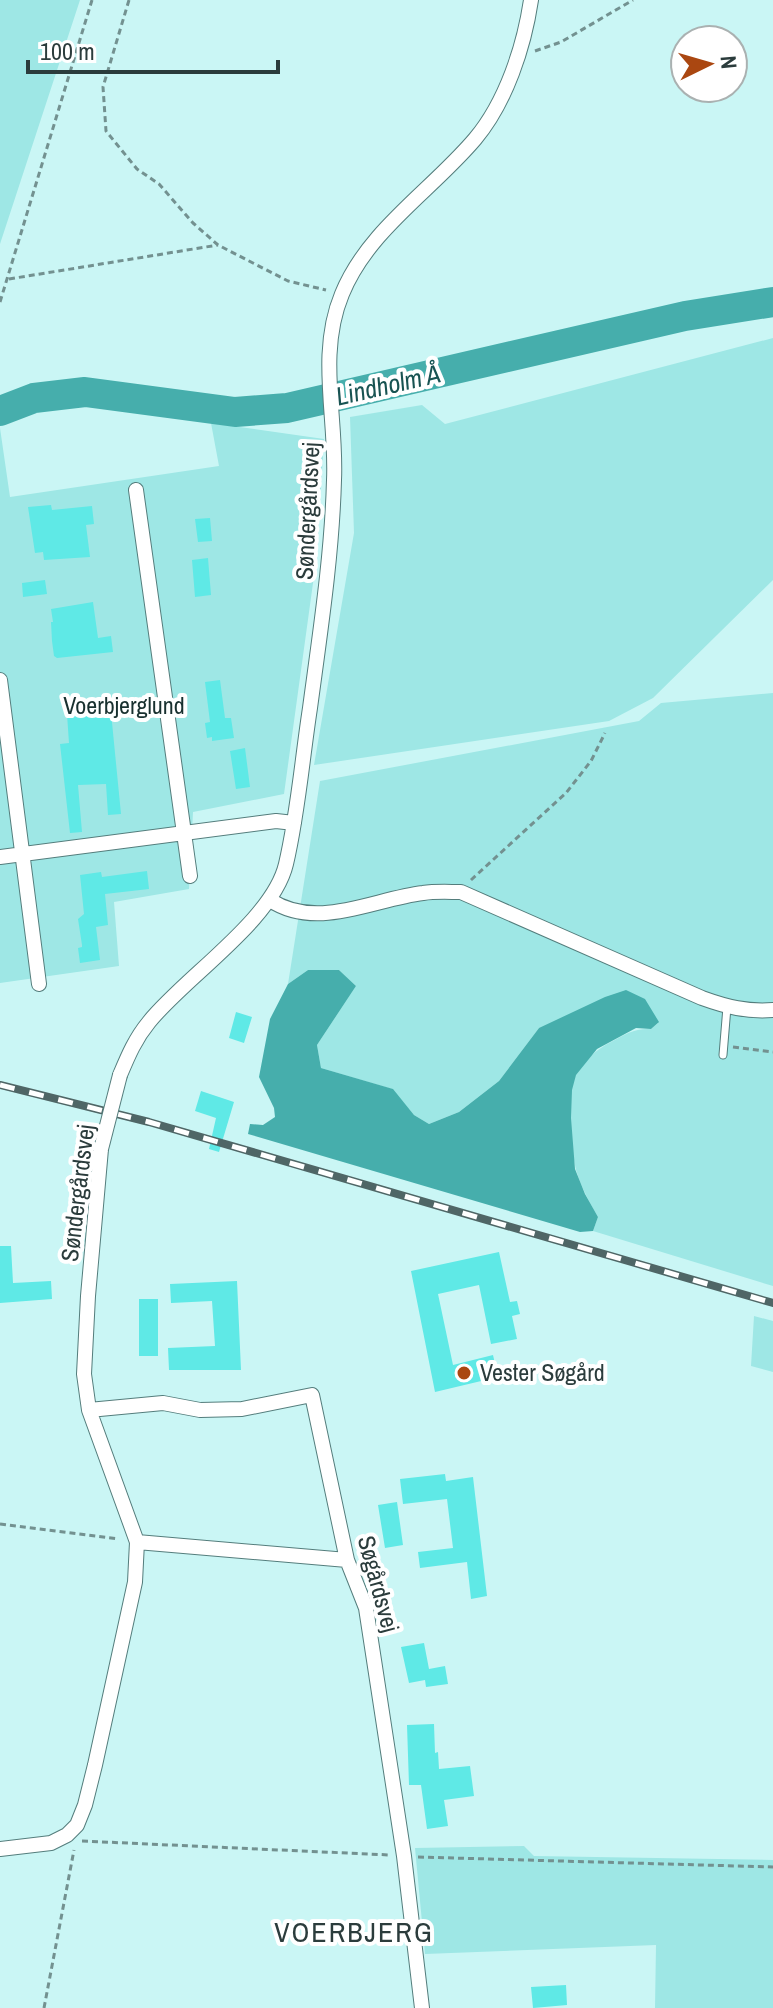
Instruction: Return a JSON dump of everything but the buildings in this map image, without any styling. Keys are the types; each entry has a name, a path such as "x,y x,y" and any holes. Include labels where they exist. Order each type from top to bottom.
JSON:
{"street":[{"name":"Søndergårdsvej","path":"522,38 524,0"},
{"name":"Søndergårdsvej","path":"67,1835 77,1825 85,1805 95,1765 135,1582 137,1542 89,1410 84,1374 101,1149 120,1075 133,1044 150,1020 270,900 279,887 294,823 323,615 334,493 334,427 329,377 331,334 342,294 372,242 477,136 494,109 516,58 531,0"},
{"path":"136,490 190,876"},
{"path":"0,680 39,984"},
{"path":"0,857 183,831 276,821 294,823"},
{"path":"270,900 304,914 322,914 424,893 461,892 727,1007 751,1011 773,1010"},
{"name":"Søgårdsvej","path":"89,1410 163,1403 200,1410 242,1409 312,1395 347,1560 366,1608 404,1856 422,2008"},
{"path":"137,1542 347,1560"},
{"path":"0,1849 51,1843 67,1835"}],"lane":[{"path":"723,1050 727,1007"}],"path":[{"path":"0,302 92,0"},
{"path":"129,0 103,87 106,131 137,169 159,184 193,223 218,245 288,281 342,294"},
{"path":"516,58 561,42 633,0"},
{"path":"7,280 218,245"},
{"path":"461,892 475,874 566,793 591,761 605,733"},
{"path":"723,1050 773,1052"},
{"path":"0,1524 137,1542"},
{"path":"44,2008 74,1850 67,1835"}],"green space":[{"path":"0,0 80,0 0,244"},
{"path":"773,338 773,580 653,698 609,721 314,765 354,533 350,417 422,405 445,424"},
{"name":"Voerbjerglund","path":"211,423 324,439 317,554 284,794 193,812 189,889 114,902 119,966 0,983 0,428 10,497 219,466"},
{"path":"773,693 773,1286 593,1231 598,1217 579,1179 573,1152 570,1124 572,1084 586,1060 596,1052 630,1032 651,1029 658,1023 539,1028 499,1081 459,1112 429,1124 414,1115 392,1089 321,1068 317,1045 356,986 339,970 308,970 288,984 320,781 639,721 661,703"},
{"path":"754,1316 773,1321 773,1372 751,1366"},
{"path":"524,1846 534,1856 773,1860 773,2008 655,2008 656,1945 425,1954 415,1848"}],"shaded area":[{"path":"308,970 339,970 356,986 317,1045 321,1068 393,1089 414,1115 429,1124 459,1112 499,1081 539,1028 626,990 645,999 659,1022 651,1029 636,1028 597,1049 576,1075 572,1090 575,1169 598,1217 593,1231 580,1232 248,1134 250,1124 263,1125 275,1117 274,1108 259,1077 270,1019 288,984"}],"waterway":[{"name":"Lindholm Å","path":"0,411 34,398 85,392 235,412 287,408 685,316 773,302"}],"railway":[{"path":"0,1085 149,1122 773,1303"}],"place":[{"name":"Vester Søgård","path":"464,1373"}],"district":[{"name":"VOERBJERG","path":"354,1932"}]}
